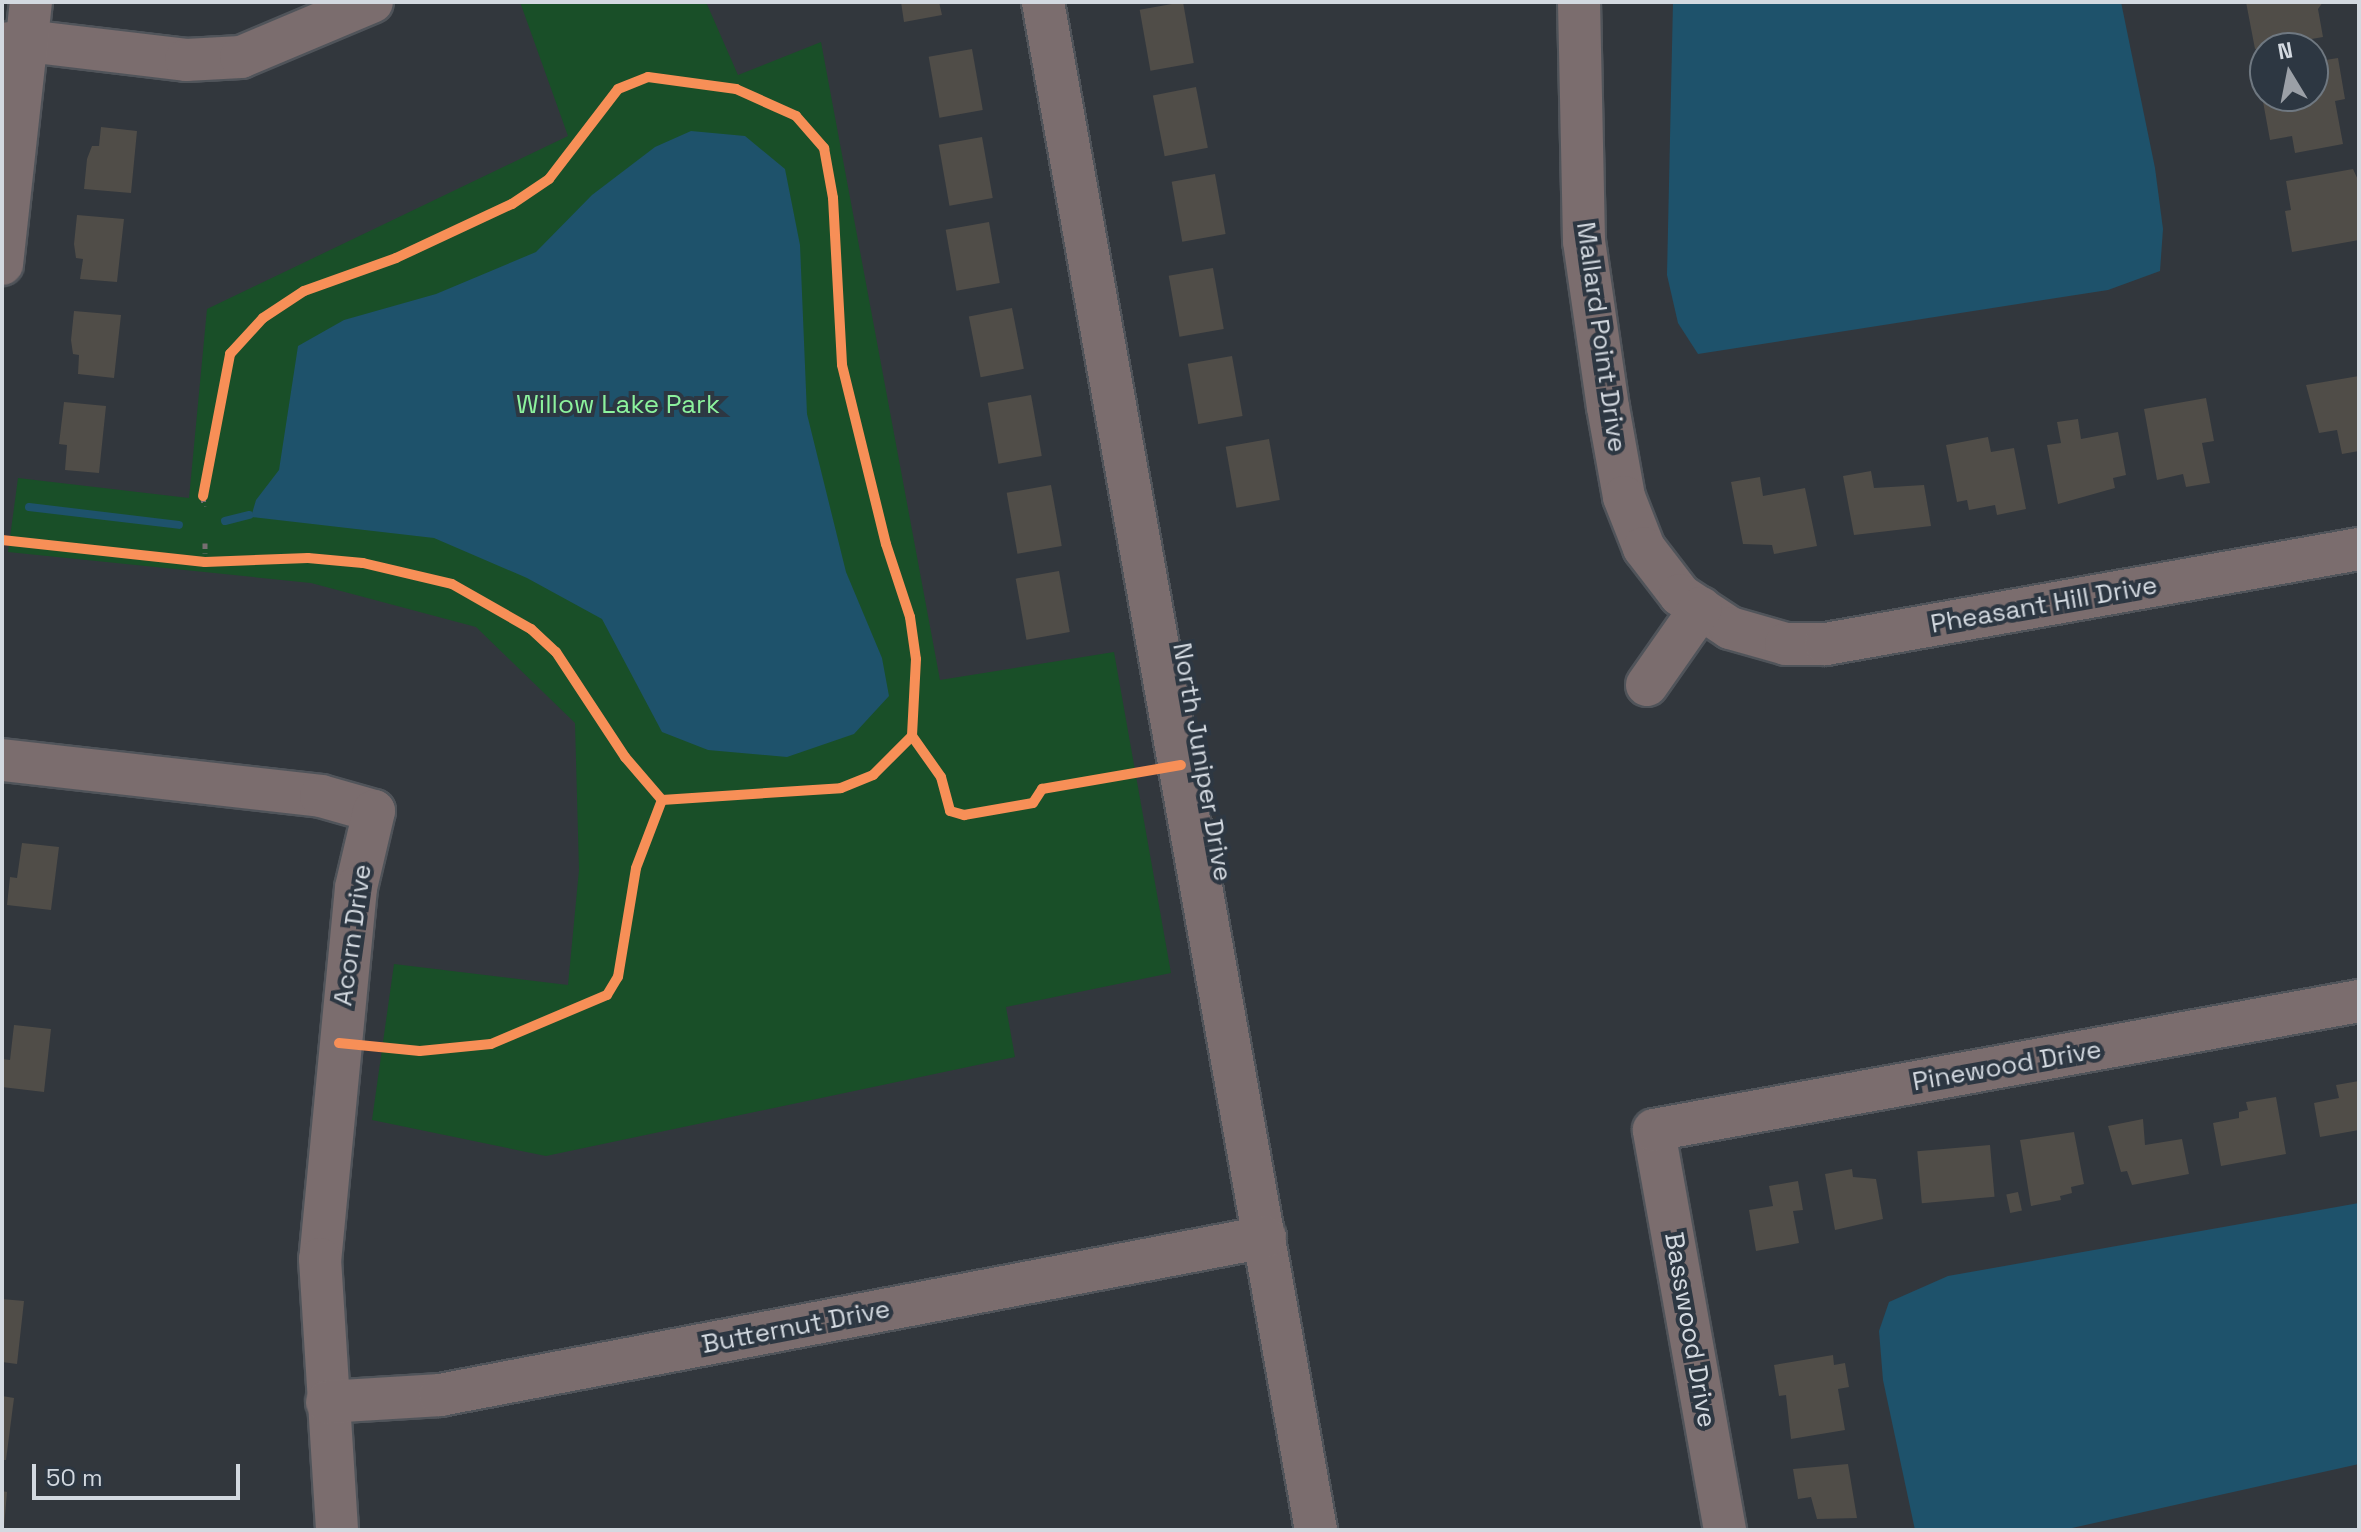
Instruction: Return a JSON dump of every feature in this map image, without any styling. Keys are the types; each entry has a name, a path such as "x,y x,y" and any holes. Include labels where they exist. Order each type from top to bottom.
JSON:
{"street":[{"path":"2,264 15,30 186,60 241,57 372,2"},
{"name":"North Juniper Drive","path":"1043,2 1316,1530"},
{"name":"Mallard Point Drive","path":"1579,2 1584,241 1624,497 1659,572 1715,618"},
{"name":"Pheasant Hill Drive","path":"1715,618 1786,644 1826,644 2359,549"},
{"path":"1647,685 1715,618"},
{"name":"Acorn Drive","path":"2,760 321,796 374,811 356,888 320,1259 337,1530"},
{"name":"Pinewood Drive","path":"1654,1130 2359,1001"},
{"name":"Basswood Drive","path":"1654,1130 1725,1530"},
{"name":"Butternut Drive","path":"327,1402 440,1395 1265,1237"}],"path":[{"path":"204,519 206,475"},
{"path":"190,560 208,555 204,531"}],"green space":[{"name":"Willow Lake Park","path":"520,2 706,2 738,75 821,42 940,680 1114,652 1171,973 1006,1007 1015,1057 546,1156 372,1120 394,964 568,985 579,870 575,723 476,627 311,583 8,552 18,478 189,498 207,309 568,136"}],"water":[{"path":"1673,2 2121,2 2155,168 2163,229 2160,271 2108,290 1698,354 1678,323 1667,275"},
{"path":"691,131 745,136 785,169 800,245 807,414 846,572 882,658 889,696 854,734 787,757 708,750 662,732 602,619 527,578 434,538 251,517 256,500 279,470 298,346 344,320 436,294 536,252 592,195 655,147"},
{"path":"2359,1203 2359,1464 2063,1530 1915,1530 1883,1380 1879,1331 1889,1302 1948,1276"}],"building":[{"path":"901,2 939,2 942,15 904,22"},
{"path":"1183,2 1194,63 1150,71 1140,10"},
{"path":"2246,2 2323,2 2318,9 2322,32 2252,32"},
{"path":"972,49 983,110 939,118 929,57"},
{"path":"2338,58 2345,99 2335,101 2343,144 2295,153 2292,136 2270,140 2265,112 2329,112 2329,59"},
{"path":"1196,87 1208,148 1165,156 1153,95"},
{"path":"101,127 137,131 131,193 84,189 87,159 92,146 99,146"},
{"path":"982,137 993,198 949,206 939,145"},
{"path":"2353,169 2359,182 2359,240 2292,252 2285,211 2291,210 2286,181"},
{"path":"1215,174 1226,234 1182,242 1172,182"},
{"path":"77,215 124,219 117,282 80,279 83,259 76,258 74,244"},
{"path":"989,222 1000,283 956,291 946,230"},
{"path":"1213,268 1224,329 1179,337 1169,276"},
{"path":"1012,308 1024,369 981,377 969,316"},
{"path":"74,311 121,315 114,378 78,374 79,355 73,354 71,340"},
{"path":"1232,356 1243,416 1198,424 1188,364"},
{"path":"2359,376 2359,451 2342,454 2337,430 2319,433 2306,385"},
{"path":"1031,395 1042,456 998,464 988,403"},
{"path":"2206,398 2214,441 2202,443 2210,483 2186,487 2183,474 2157,480 2144,409"},
{"path":"64,402 106,406 99,473 65,470 67,445 59,444"},
{"path":"2078,419 2081,439 2118,432 2126,475 2113,478 2115,488 2058,504 2047,445 2061,443 2057,422"},
{"path":"1988,437 1991,452 2014,448 2026,509 1997,515 1995,505 1969,510 1967,500 1957,502 1946,445"},
{"path":"1269,439 1280,500 1236,508 1226,447"},
{"path":"1871,471 1874,488 1924,485 1931,526 1854,535 1843,476"},
{"path":"1760,477 1763,496 1805,488 1817,546 1774,554 1772,545 1743,544 1731,482"},
{"path":"1051,485 1062,546 1017,554 1007,493"},
{"path":"1059,571 1070,632 1026,640 1016,579"},
{"path":"22,843 59,847 51,910 7,905 10,877 17,878"},
{"path":"14,1025 51,1029 44,1092 2,1087 2,1059 10,1060"},
{"path":"2359,1081 2359,1130 2320,1137 2314,1103 2339,1098 2336,1085"},
{"path":"2276,1097 2286,1154 2221,1166 2213,1123 2239,1118 2239,1112 2248,1110 2246,1102"},
{"path":"2143,1119 2145,1145 2182,1139 2189,1174 2132,1185 2127,1171 2121,1172 2108,1126"},
{"path":"2074,1132 2084,1184 2071,1187 2072,1193 2060,1196 2061,1200 2031,1206 2020,1140"},
{"path":"1990,1145 1995,1197 1922,1203 1917,1151"},
{"path":"1852,1169 1853,1177 1876,1179 1883,1219 1835,1230 1825,1174"},
{"path":"1798,1181 1803,1210 1793,1211 1799,1243 1756,1251 1749,1210 1773,1206 1769,1186"},
{"path":"2018,1192 2022,1211 2010,1213 2006,1194"},
{"path":"2,1299 24,1301 17,1364 2,1362"},
{"path":"1833,1355 1834,1365 1845,1363 1849,1387 1838,1389 1845,1430 1791,1439 1786,1395 1779,1396 1774,1365"},
{"path":"2,1396 14,1398 6,1460 2,1460"},
{"path":"1848,1464 1857,1518 1817,1519 1811,1497 1798,1499 1793,1469"},
{"path":"2,1491 7,1492 4,1527 2,1526"}],"waterway":[{"path":"29,507 179,525"},
{"path":"225,521 249,515"}],"cycle path":[{"path":"203,496 230,354 263,318 304,291 396,258 512,204 549,179 618,89 648,77 736,89 796,116 824,148 833,198 842,365 886,544 910,617 916,659 912,736 941,777 950,811 964,815 1033,803 1042,789 1181,765"},
{"path":"2,540 205,562 308,558 363,563 452,584 531,629 556,652 625,757 662,800"},
{"path":"662,800 841,788 873,775 912,736"},
{"path":"339,1043 420,1051 491,1044 607,995 618,977 636,868 662,800"}]}
